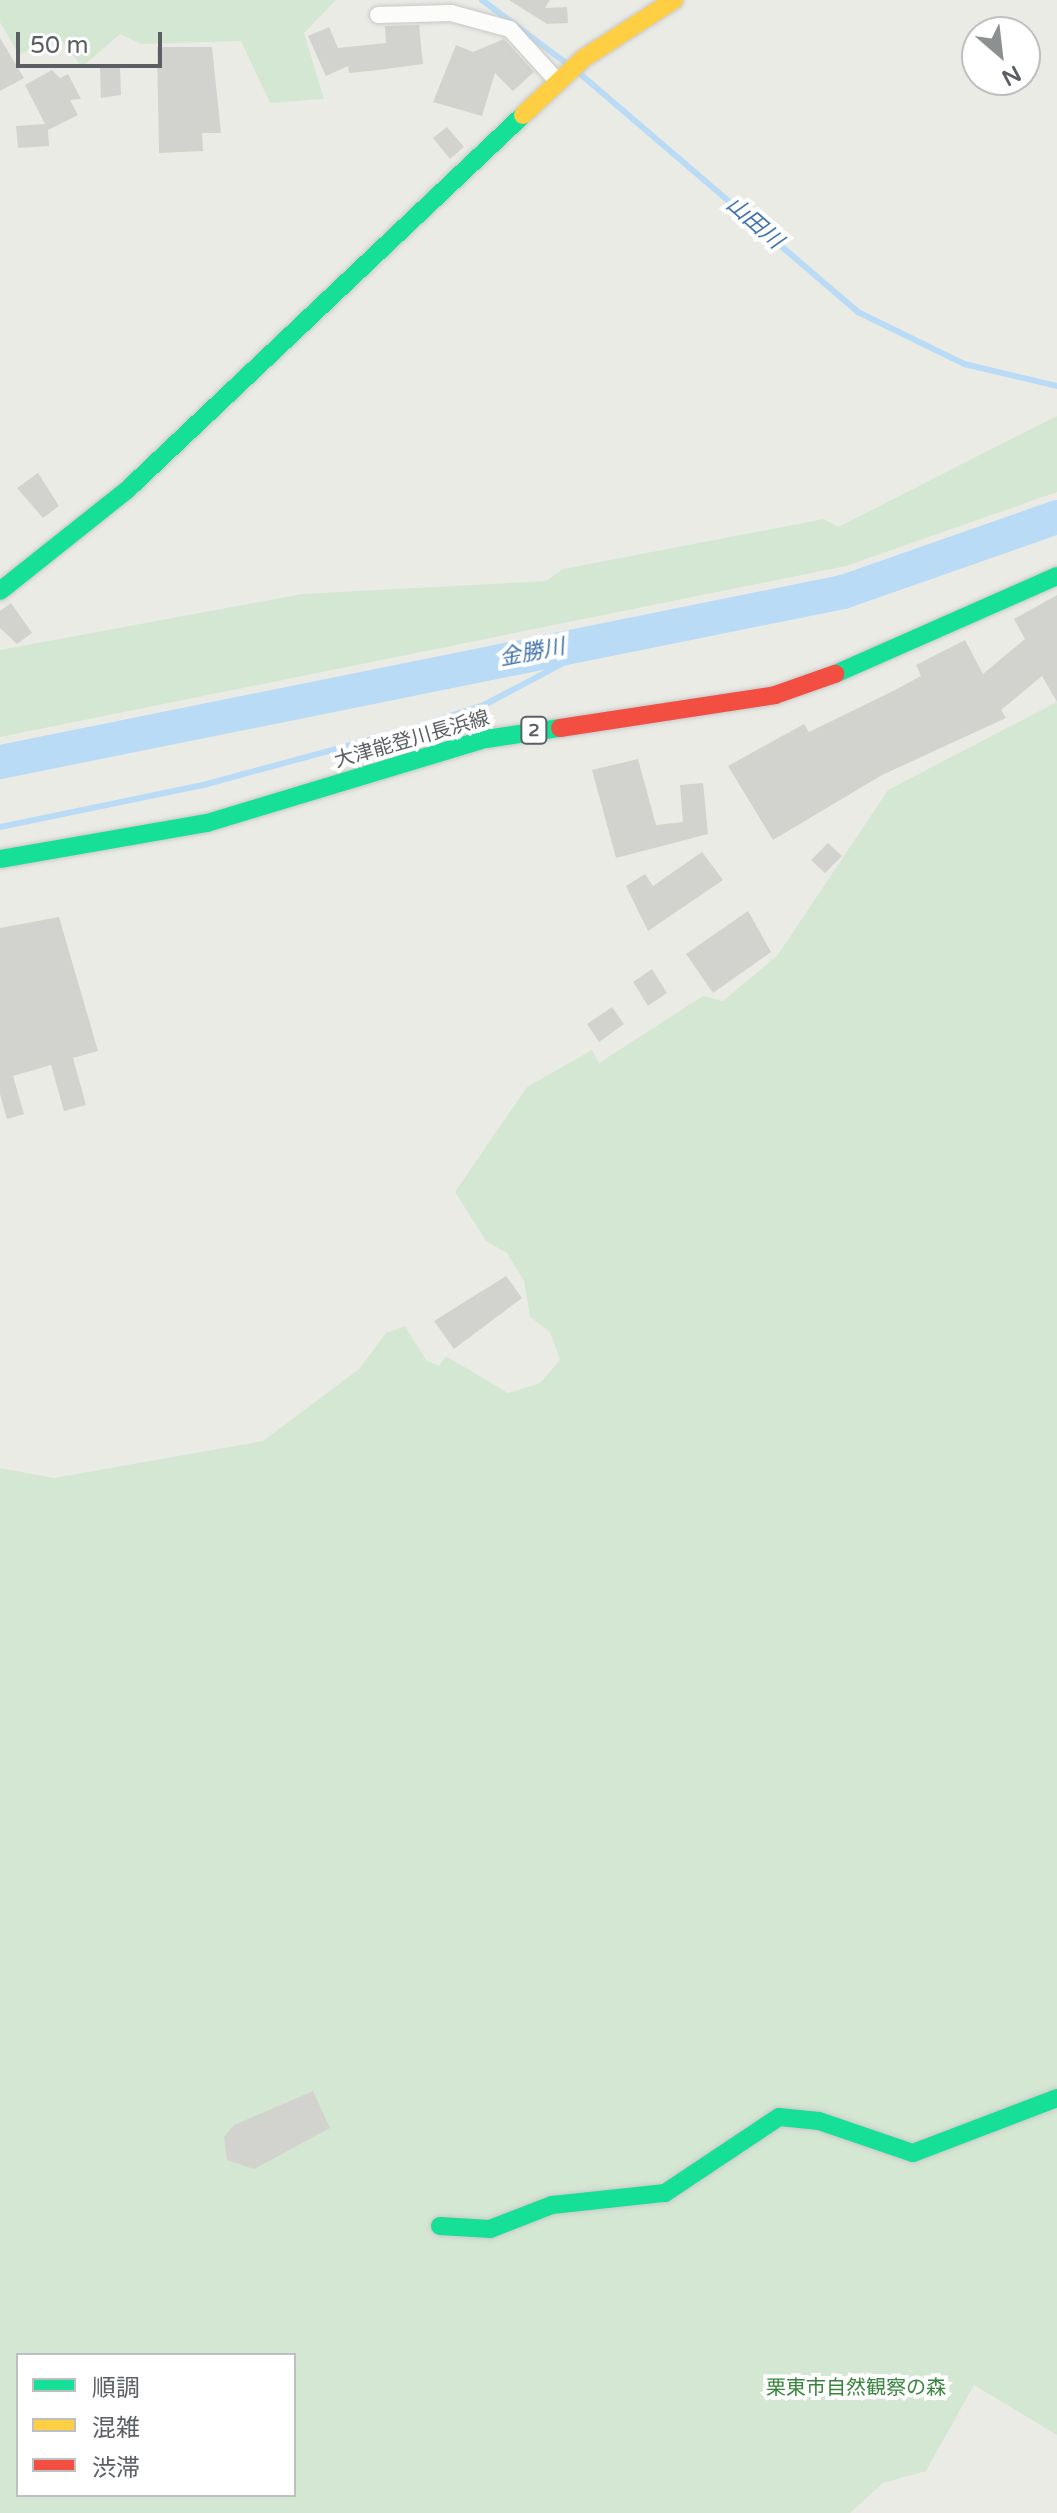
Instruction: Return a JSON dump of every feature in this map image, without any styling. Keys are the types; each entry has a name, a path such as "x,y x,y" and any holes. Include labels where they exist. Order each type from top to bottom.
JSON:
{"street":[{"path":"0,591 127,490 584,58 674,0"},
{"path":"378,15 451,13 510,29 561,80"},
{"name":"大津能登川長浜線","path":"0,859 207,823 486,739 775,695 892,654 1057,576"},
{"path":"440,2226 490,2229 552,2205 665,2193 779,2117 819,2121 913,2153 1057,2098"}],"green space":[{"path":"0,0 336,0 304,33 324,99 270,103 241,41 141,44 120,34 82,67 58,36 19,55 0,22"},
{"path":"1057,416 1057,492 846,566 0,737 0,650 302,594 546,581 563,569 824,519 838,527"},
{"name":"栗東市自然観察の森","path":"1057,702 1057,2435 974,2385 926,2471 883,2483 850,2513 0,2513 0,1468 54,1478 263,1441 359,1369 386,1333 405,1326 426,1360 439,1366 446,1356 508,1393 540,1383 560,1360 550,1332 530,1317 524,1281 507,1253 486,1241 455,1192 527,1087 592,1050 599,1063 703,996 723,1001 777,956 888,790"}],"building":[{"path":"509,0 550,0 545,8 567,7 568,23 547,24"},
{"path":"419,25 423,64 349,73 348,66 326,76 308,36 329,27 338,48 386,43 385,26"},
{"path":"0,38 24,78 0,91"},
{"path":"504,39 534,72 513,91 495,73 482,116 433,102 456,45 473,52"},
{"path":"157,47 212,47 221,133 202,133 203,151 159,153"},
{"path":"120,67 121,95 101,98 100,68"},
{"path":"52,70 60,78 68,74 81,99 70,100 78,115 48,130 49,146 18,148 16,126 45,124 25,85"},
{"path":"447,127 464,147 450,159 433,138"},
{"path":"38,473 59,506 43,518 17,488"},
{"path":"1057,595 1057,702 1042,676 1001,710 1006,718 882,775 773,840 728,766 804,724 809,732 895,690 921,676 916,665 965,640 983,674 1025,639 1014,619"},
{"path":"11,603 32,633 17,644 0,628 0,611"},
{"path":"638,759 656,825 683,822 680,785 703,783 708,834 616,858 592,770"},
{"path":"828,843 842,856 825,873 811,860"},
{"path":"702,852 723,880 648,931 626,886 645,874 653,886"},
{"path":"748,911 771,952 713,993 686,954"},
{"path":"59,917 98,1051 73,1058 86,1105 64,1111 51,1065 13,1076 24,1114 7,1119 0,1094 0,928"},
{"path":"652,969 667,993 648,1006 633,982"},
{"path":"612,1007 624,1024 599,1042 587,1024"},
{"path":"506,1276 522,1298 454,1349 434,1321"},
{"path":"313,2091 330,2128 254,2169 227,2160 224,2137 234,2125"}],"waterway":[{"name":"山田川","path":"482,0 569,65"},
{"name":"山田川","path":"578,72 858,312 964,364 1057,386"},
{"name":"金勝川","path":"0,762 843,592 1057,517"},
{"path":"0,827 207,784 420,726 484,705 603,642"}],"traffic: fast":[{"path":"0,591 127,490 523,115"},
{"path":"835,674 1057,576"},
{"path":"0,859 207,823 486,739 560,728"},
{"path":"440,2226 490,2229 552,2205 665,2193 779,2117 819,2121 913,2153 1057,2098"}],"traffic: slow":[{"path":"523,115 584,58 674,0"}],"traffic: jam":[{"path":"560,728 775,695 835,674"}]}
